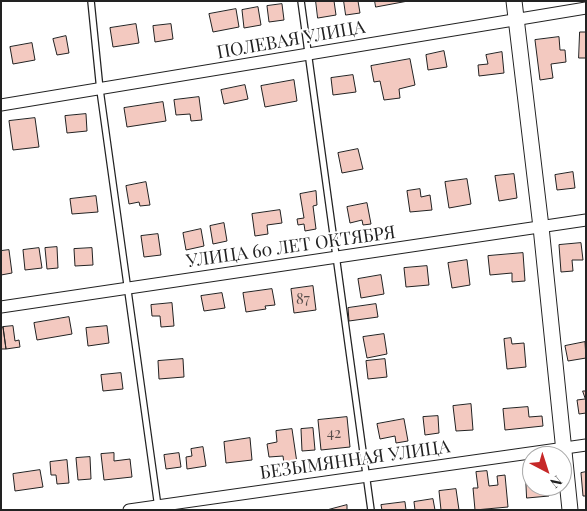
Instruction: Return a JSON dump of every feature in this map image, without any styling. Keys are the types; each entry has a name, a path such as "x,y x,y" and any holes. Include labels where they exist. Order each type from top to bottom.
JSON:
{"street":[{"path":"514,1 541,227 564,446"},
{"name":"ПОЛЕВАЯ УЛИЦА","path":"1,105 586,8"},
{"name":"УЛИЦА 60 ЛЕТ ОКТЯБРЯ","path":"1,307 586,220"},
{"name":"БЕЗЫМЯННАЯ УЛИЦА","path":"572,447 586,445"},
{"name":"БЕЗЫМЯННАЯ УЛИЦА","path":"129,510 159,508 522,454"},
{"path":"569,496 570,510"}],"lane":[{"path":"91,1 100,90 159,508"},
{"path":"301,1 371,510"}],"building":[{"path":"316,1 334,1 336,15 318,18"},
{"path":"344,1 358,1 360,13 346,15"},
{"path":"375,1 408,1 376,7"},
{"path":"282,4 284,20 269,22 267,6"},
{"path":"258,7 261,25 244,28 242,10"},
{"path":"236,9 239,27 213,32 209,14"},
{"path":"136,24 139,43 113,47 110,28"},
{"path":"171,24 173,39 155,42 153,26"},
{"path":"580,32 586,32 586,58 579,58"},
{"path":"66,36 69,53 57,55 53,39"},
{"path":"559,37 560,50 565,50 566,62 551,64 553,78 540,80 535,40"},
{"path":"32,43 35,60 13,64 10,47"},
{"path":"444,51 447,67 428,70 426,55"},
{"path":"502,52 504,73 479,76 478,65 488,64 486,55"},
{"path":"410,59 415,85 399,89 400,98 384,100 380,81 374,82 371,66"},
{"path":"353,75 356,92 333,95 331,78"},
{"path":"294,80 297,101 265,107 261,86"},
{"path":"245,85 248,99 224,104 221,90"},
{"path":"199,97 202,120 191,121 190,114 176,115 174,100"},
{"path":"163,102 166,121 127,127 124,108"},
{"path":"86,114 87,131 67,133 65,116"},
{"path":"35,118 39,147 13,150 9,121"},
{"path":"358,149 363,169 342,173 338,153"},
{"path":"573,172 575,188 557,190 555,175"},
{"path":"514,174 517,198 499,201 495,176"},
{"path":"467,179 471,204 449,208 445,182"},
{"path":"146,182 150,205 140,206 139,202 129,204 126,186"},
{"path":"420,189 421,197 430,195 432,210 410,212 407,191"},
{"path":"316,191 317,205 313,206 316,229 305,231 304,224 298,225 297,219 304,218 300,194"},
{"path":"96,196 98,212 72,214 70,199"},
{"path":"367,203 371,224 363,225 362,220 350,223 347,207"},
{"path":"280,210 282,223 267,225 268,234 255,236 252,214"},
{"path":"224,223 227,241 213,244 210,226"},
{"path":"201,229 204,246 186,250 183,233"},
{"path":"158,234 161,255 144,257 141,236"},
{"path":"581,243 583,260 572,260 573,271 561,272 559,245"},
{"path":"57,247 58,268 47,269 45,248"},
{"path":"39,248 42,268 25,270 23,250"},
{"path":"92,248 93,265 75,266 74,249"},
{"path":"9,250 12,273 1,275 1,251"},
{"path":"523,253 525,281 512,282 512,273 490,275 488,256"},
{"path":"467,260 470,285 452,288 448,263"},
{"path":"427,266 429,285 406,287 404,268"},
{"path":"381,275 384,294 361,298 358,279"},
{"path":"313,286 316,310 294,313 291,289"},
{"path":"272,289 275,305 265,306 266,309 246,312 243,293"},
{"path":"222,293 225,308 204,311 201,296"},
{"path":"172,303 174,326 161,327 160,316 152,316 151,305"},
{"path":"376,304 378,317 349,321 348,308"},
{"path":"69,317 72,334 37,340 34,323"},
{"path":"13,326 15,341 19,340 20,347 6,349 3,327"},
{"path":"107,326 109,343 88,346 86,328"},
{"path":"1,327 3,327 6,349 1,349"},
{"path":"384,334 387,354 367,358 363,337"},
{"path":"511,338 512,344 524,343 526,367 507,369 504,339"},
{"path":"585,342 586,358 568,361 565,346"},
{"path":"183,359 184,377 159,379 158,361"},
{"path":"385,359 387,377 368,379 366,361"},
{"path":"121,373 123,389 103,391 101,375"},
{"path":"583,391 586,391 586,413 579,414 577,400 585,399"},
{"path":"471,404 473,430 456,431 453,406"},
{"path":"528,407 529,417 542,416 543,426 505,430 503,409"},
{"path":"438,416 439,433 425,435 423,417"},
{"path":"347,417 350,447 321,450 318,420"},
{"path":"404,419 408,441 396,443 395,436 380,439 377,424"},
{"path":"313,428 315,450 302,451 301,429"},
{"path":"292,429 297,463 284,464 283,456 269,457 267,444 277,442 276,431"},
{"path":"250,438 252,460 226,463 224,442"},
{"path":"203,447 206,466 187,469 186,457 192,456 191,449"},
{"path":"114,453 114,461 130,459 132,477 104,480 101,454"},
{"path":"179,453 181,467 166,469 164,455"},
{"path":"90,457 91,479 78,480 76,458"},
{"path":"67,460 69,483 57,484 56,475 51,475 50,462"},
{"path":"40,470 43,487 15,491 13,474"},
{"path":"487,471 489,486 498,485 497,476 505,475 508,507 475,510 473,488 478,488 476,472"},
{"path":"586,472 586,496 583,496 581,473"},
{"path":"456,489 459,510 441,510 439,491"},
{"path":"527,496 549,496 527,498"},
{"path":"433,499 435,510 415,510 414,502"},
{"path":"405,502 406,510 382,510 381,505"},
{"path":"347,505 347,510 327,510"}]}
